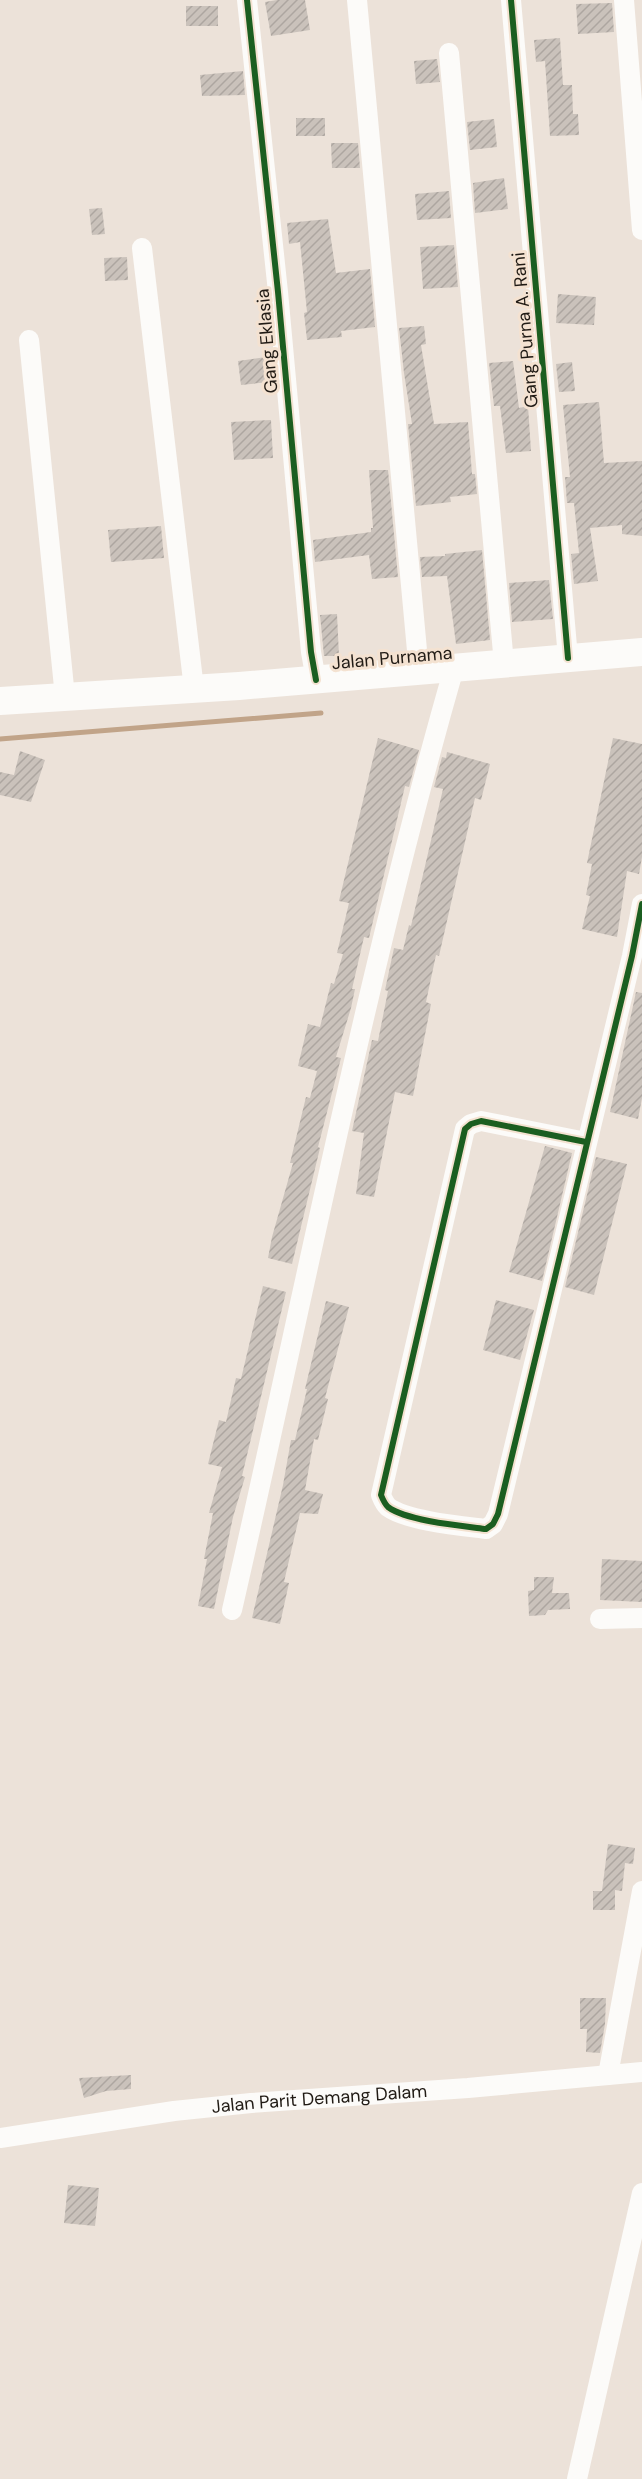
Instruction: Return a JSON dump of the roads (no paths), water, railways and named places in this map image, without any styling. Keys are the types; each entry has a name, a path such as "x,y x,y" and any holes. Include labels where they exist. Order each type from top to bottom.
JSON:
{"street":[{"name":"Gang Eklasia","path":"247,0 278,292 311,652 316,680"},
{"path":"357,0 419,672"},
{"name":"Gang Purna A. Rani","path":"511,0 568,658"},
{"path":"624,0 642,230"},
{"path":"449,53 504,664"},
{"path":"142,248 194,688"},
{"path":"29,340 65,697"},
{"name":"Jalan Purnama","path":"0,701 316,680 642,652"},
{"path":"232,1610 374,972 423,774 454,669"},
{"path":"586,1142 481,1121 465,1129 381,1496 386,1506 397,1512 444,1524 486,1530 493,1524 498,1514 586,1142 642,904"},
{"path":"600,1619 642,1618"},
{"path":"608,2075 642,1891"},
{"name":"Jalan Parit Demang Dalam","path":"0,2138 174,2111 240,2104 468,2088 642,2072"},
{"path":"577,2479 642,2193"}],"waterway":[{"path":"0,739 321,713"}]}
